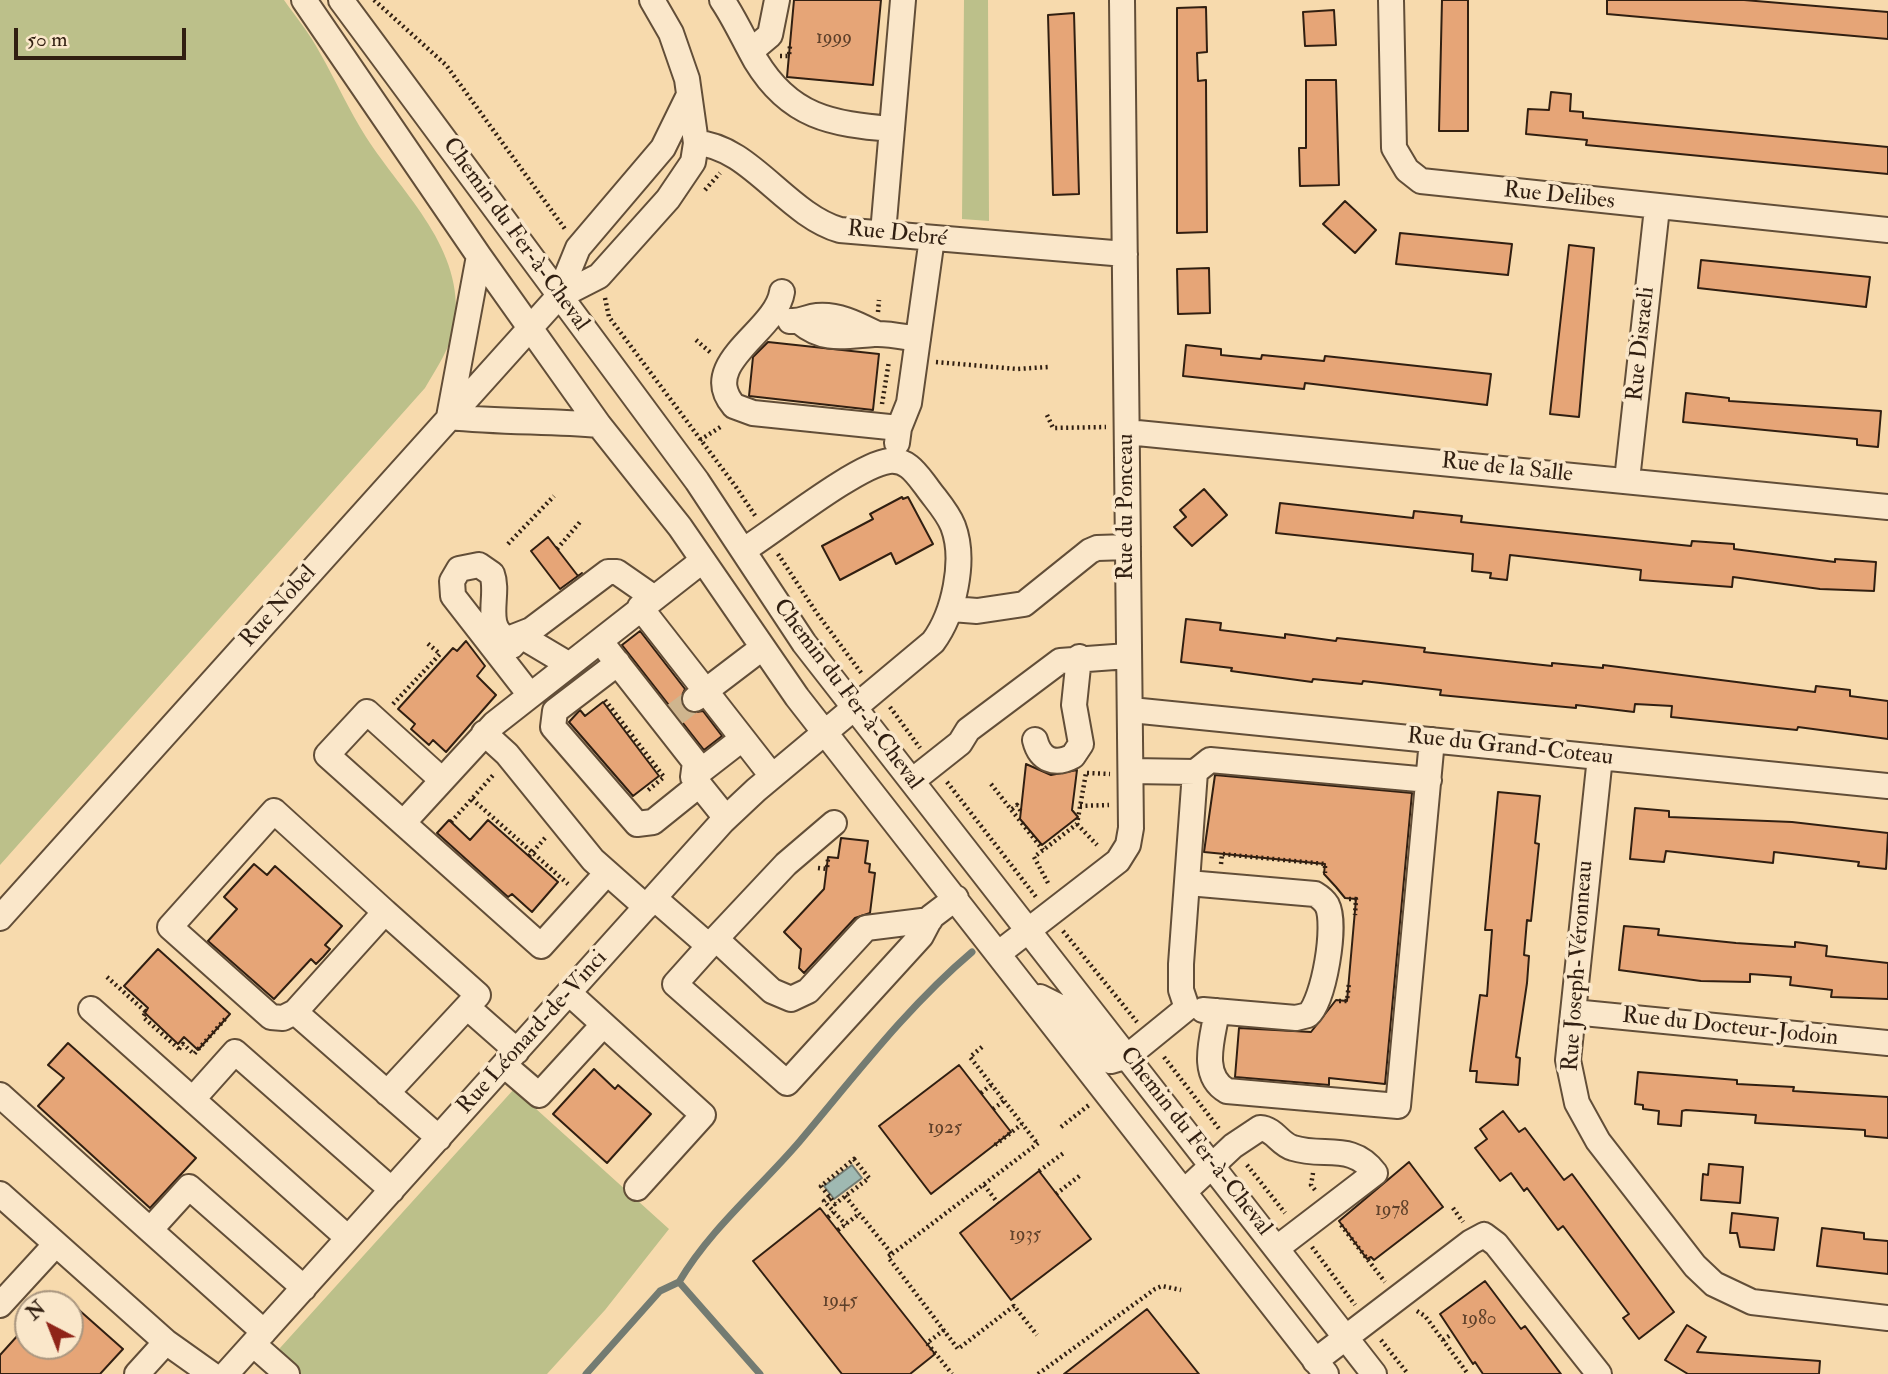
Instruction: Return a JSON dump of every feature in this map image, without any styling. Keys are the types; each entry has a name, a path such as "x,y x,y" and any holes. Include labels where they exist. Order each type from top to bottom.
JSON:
{"street":[{"name":"Chemin du Fer-à-Cheval","path":"304,0 479,256 599,425 669,513 761,648 1320,1367"},
{"name":"Chemin du Fer-à-Cheval","path":"341,0 416,99 558,297 697,481 744,550 785,618 1374,1374"},
{"name":"Rue Nobel","path":"558,297 598,276 661,207 689,171 696,143 689,95 674,41 652,0"},
{"path":"722,0 751,51 783,97 796,106 845,126 892,129"},
{"path":"751,51 770,35 776,0"},
{"path":"883,233 903,0"},
{"name":"Rue du Ponceau","path":"999,953 1109,869 1124,854 1131,828 1121,772 1131,710 1128,547 1119,429 1125,254 1122,0"},
{"name":"Rue Delibes","path":"1391,0 1393,137 1399,158 1413,176 1439,185 1888,230"},
{"name":"Rue Nobel","path":"0,918 558,297 578,248 663,148 689,95"},
{"name":"Rue Debré","path":"696,143 723,148 815,221 840,230 1125,254"},
{"name":"Rue Disraeli","path":"1627,480 1657,208"},
{"path":"895,461 899,428 909,403 921,350 932,238"},
{"path":"479,256 449,416 506,423 531,420 599,425"},
{"path":"782,292 780,302 769,319 723,375 723,387 734,406 753,413 899,428"},
{"path":"769,319 800,322 817,316 850,320 875,333 921,350"},
{"name":"Rue de la Salle","path":"1119,429 1888,506"},
{"path":"744,550 860,472 895,461 906,464 916,472 953,526 957,545 952,609 977,611 1024,604 1090,551 1097,548 1128,547"},
{"path":"403,823 484,733 518,679 561,670 702,561"},
{"path":"518,679 453,596 452,581 459,569 479,565 492,574 495,627 508,639 521,636"},
{"path":"518,679 510,649 521,636 608,572 617,572 647,602 700,695 742,739 772,776"},
{"name":"Rue Léonard-de-Vinci","path":"226,1374 726,818 853,707 933,642 952,609"},
{"path":"521,636 561,670"},
{"path":"599,640 669,719 695,762 696,781 726,818"},
{"path":"700,695 761,648"},
{"path":"912,781 960,743 968,730 1052,665 1079,657 1128,656"},
{"path":"1035,740 1042,755 1052,761 1073,755 1081,744 1074,705 1079,657"},
{"path":"618,663 555,711 553,727 637,824 653,822 742,739"},
{"name":"Rue du Grand-Coteau","path":"1131,710 1888,786"},
{"path":"442,780 367,712 327,755 541,946 606,874"},
{"path":"484,733 507,754 606,874 713,942 772,991 791,999 808,991 866,928 930,920"},
{"path":"1217,1011 1210,1069 1221,1088 1227,1091 1398,1106 1432,740"},
{"name":"Rue Joseph-Véronneau","path":"1600,757 1573,1012 1569,1076 1582,1116 1701,1272 1726,1292 1752,1302 1888,1318"},
{"path":"1121,772 1195,772 1210,760 1429,780"},
{"path":"1187,1008 1181,981 1195,772"},
{"path":"385,912 295,1013 283,1018 271,1017 170,927 274,811 478,995 387,1093"},
{"path":"834,823 786,864 675,984 787,1083 921,936 930,920 956,898"},
{"path":"1030,992 1062,1008 1107,1058 1117,1061 1128,1056 1187,1008 1296,1018 1308,1016 1322,993 1329,911 1326,904 1315,894 1188,883"},
{"path":"569,993 703,1115 637,1188"},
{"path":"467,1007 539,1095 603,1025"},
{"path":"92,1009 348,1238"},
{"name":"Rue du Docteur-Jodoin","path":"1573,1012 1888,1043"},
{"path":"295,1013 439,1138"},
{"path":"193,1099 235,1052 392,1189"},
{"path":"0,1096 150,1230 259,1338 287,1374"},
{"path":"1185,1191 1233,1146 1260,1128 1270,1131 1292,1148 1360,1157 1376,1173 1277,1248"},
{"path":"150,1230 189,1187 304,1288"},
{"path":"0,1194 166,1342 211,1374"},
{"path":"1320,1367 1346,1338 1471,1242 1484,1235 1496,1244 1599,1374"},
{"path":"5,1291 56,1244"},
{"path":"137,1374 166,1342"}],"path":[{"name":"Chemin du Fer-à-Cheval","path":"374,0 446,65 557,221"},
{"name":"Chemin du Fer-à-Cheval","path":"605,295 604,303 609,317 736,487 758,521"},
{"path":"696,340 719,359"},
{"path":"921,350 1017,369 1048,367"},
{"path":"1047,415 1053,428 1119,429"},
{"path":"508,544 554,496"},
{"path":"557,549 580,522"},
{"name":"Chemin du Fer-à-Cheval","path":"777,552 816,612 861,673"},
{"path":"389,710 440,654 426,642"},
{"path":"606,702 664,777 646,792"},
{"name":"Chemin du Fer-à-Cheval","path":"890,707 920,748"},
{"path":"451,822 500,767"},
{"path":"1048,883 1034,857 1077,824 1086,772 1121,772"},
{"name":"Chemin du Fer-à-Cheval","path":"945,779 1031,891"},
{"path":"991,784 1043,850"},
{"path":"472,799 569,885 562,893"},
{"path":"1012,809 1017,805 1022,813"},
{"path":"1080,806 1109,806"},
{"path":"1077,824 1097,845"},
{"name":"Chemin du Fer-à-Cheval","path":"1065,933 1137,1023"},
{"path":"107,977 146,1012 143,1017 179,1049"},
{"path":"173,1055 183,1044 194,1054 226,1018"},
{"path":"982,1047 970,1058 1039,1142 888,1257 958,1349 1014,1306 1037,1335"},
{"name":"Chemin du Fer-à-Cheval","path":"1162,1054 1226,1137"},
{"path":"981,1093 991,1084"},
{"path":"1060,1127 1095,1100"},
{"path":"993,1109 1003,1101"},
{"path":"995,1145 1022,1124"},
{"path":"1040,1171 1065,1152"},
{"path":"854,1159 869,1178 845,1196 835,1204 821,1186 854,1159"},
{"name":"Chemin du Fer-à-Cheval","path":"1242,1159 1293,1223"},
{"path":"1056,1194 1082,1174"},
{"path":"984,1185 998,1203"},
{"path":"845,1196 892,1254"},
{"path":"830,1197 824,1201 846,1225"},
{"path":"828,1217 834,1212"},
{"path":"838,1230 859,1214"},
{"path":"1335,1217 1378,1273"},
{"path":"1311,1245 1362,1314"},
{"path":"1038,1374 1155,1289 1162,1286 1181,1290"},
{"path":"1425,1316 1468,1374"},
{"path":"944,1330 927,1343 952,1374"},
{"path":"1375,1331 1408,1374"},
{"path":"1443,1340 1452,1334"},
{"path":"1462,1366 1469,1360"},
{"path":"1044,1369 1048,1374"}],"green space":[{"path":"0,0 284,0 316,46 366,137 428,224 451,271 456,297 453,333 443,358 425,388 0,865"},
{"path":"964,0 988,0 989,221 962,219"},
{"path":"514,1089 669,1229 605,1310 547,1374 300,1374 281,1354 280,1348"}],"water":[{"path":"852,1165 862,1178 834,1199 824,1186"}],"building":[{"path":"794,0 881,0 873,85 787,77"},
{"path":"1442,0 1468,0 1468,131 1439,131"},
{"path":"1607,0 1744,0 1888,12 1888,39 1607,14"},
{"path":"1206,7 1207,52 1197,53 1198,81 1206,80 1207,232 1177,233 1177,8"},
{"path":"1334,10 1336,45 1305,46 1303,12"},
{"path":"1074,13 1079,194 1053,195 1048,15"},
{"path":"1306,80 1336,80 1339,185 1300,186 1299,148 1306,148"},
{"path":"1551,92 1571,94 1570,111 1583,112 1583,118 1888,147 1888,174 1586,145 1587,140 1526,134 1528,109 1549,110"},
{"path":"1345,201 1376,230 1355,253 1323,224"},
{"path":"1400,233 1512,244 1508,275 1396,264"},
{"path":"1569,245 1594,248 1579,417 1550,414"},
{"path":"1701,260 1870,277 1866,307 1698,288"},
{"path":"1209,268 1210,313 1178,314 1177,269"},
{"path":"768,342 879,354 873,410 749,396 753,357"},
{"path":"1186,345 1221,349 1221,355 1261,359 1262,355 1324,361 1325,356 1491,374 1487,405 1305,383 1304,389 1183,376"},
{"path":"1686,393 1729,398 1729,401 1881,411 1878,447 1857,445 1857,439 1683,422"},
{"path":"1204,489 1227,515 1192,546 1174,527 1186,517 1180,510"},
{"path":"902,497 908,497 933,544 896,564 891,553 840,580 822,546 873,519 870,514"},
{"path":"1280,503 1413,518 1414,511 1462,516 1461,522 1691,546 1692,541 1734,544 1734,549 1835,562 1835,559 1876,562 1874,591 1820,589 1733,577 1732,587 1640,580 1641,570 1510,555 1507,580 1490,578 1491,573 1472,571 1473,554 1276,533"},
{"path":"548,537 578,576 560,589 531,551"},
{"path":"1186,619 1221,623 1220,630 1285,638 1285,634 1336,641 1337,638 1425,648 1424,652 1552,666 1552,663 1603,668 1603,665 1815,692 1816,686 1850,690 1850,696 1888,701 1888,739 1798,727 1797,730 1671,717 1672,706 1635,704 1634,712 1576,705 1576,708 1440,695 1441,690 1363,681 1362,684 1313,679 1312,682 1231,671 1232,668 1181,662"},
{"path":"640,631 685,689 680,700 683,707 690,713 703,711 722,736 704,750 622,645"},
{"path":"466,641 485,666 477,676 496,695 446,752 433,740 429,745 411,729 415,724 398,709 453,648 457,651"},
{"path":"603,702 659,776 633,796 569,722 580,710 585,716"},
{"path":"1026,764 1051,775 1077,770 1072,810 1078,817 1042,845 1020,819"},
{"path":"1215,775 1412,793 1385,1084 1329,1078 1329,1085 1235,1077 1239,1028 1311,1032 1336,1000 1347,1001 1356,899 1345,898 1324,874 1325,864 1204,852"},
{"path":"1498,792 1540,796 1535,843 1539,844 1531,921 1527,920 1524,955 1529,956 1527,983 1516,1057 1520,1058 1518,1085 1476,1082 1477,1071 1470,1071 1480,995 1487,996 1492,930 1485,930"},
{"path":"1635,808 1669,811 1669,817 1792,822 1888,833 1886,869 1858,866 1859,862 1774,852 1773,863 1666,851 1664,862 1630,859"},
{"path":"449,820 470,840 488,820 558,882 532,912 512,894 508,897 437,833"},
{"path":"841,838 868,841 865,863 870,864 869,872 875,873 870,913 855,918 804,973 799,968 801,949 784,932 824,889 828,857 838,858"},
{"path":"254,864 267,875 275,866 342,926 325,945 330,949 323,957 316,964 311,959 274,999 208,941 237,909 224,897"},
{"path":"1624,926 1659,929 1658,935 1736,943 1795,947 1795,942 1827,946 1826,956 1888,963 1888,999 1831,997 1832,990 1790,985 1791,977 1750,974 1750,982 1701,981 1619,970"},
{"path":"158,949 230,1014 198,1050 184,1037 178,1044 145,1013 148,1008 124,986"},
{"path":"68,1043 196,1158 150,1208 38,1106 64,1078 48,1065"},
{"path":"959,1065 1011,1132 931,1194 879,1126"},
{"path":"594,1069 615,1089 618,1085 651,1114 607,1163 553,1114"},
{"path":"1638,1072 1737,1080 1737,1084 1794,1087 1793,1091 1888,1097 1888,1138 1865,1136 1865,1130 1755,1123 1756,1115 1686,1110 1682,1111 1681,1126 1658,1124 1659,1111 1643,1109 1643,1105 1635,1104"},
{"path":"1503,1111 1519,1132 1525,1128 1564,1180 1572,1174 1674,1312 1639,1339 1623,1318 1629,1314 1563,1226 1558,1230 1527,1188 1524,1191 1511,1173 1500,1181 1475,1148 1487,1139 1480,1129"},
{"path":"1409,1162 1443,1207 1374,1260 1371,1257 1367,1259 1339,1221"},
{"path":"1709,1164 1743,1167 1740,1203 1701,1200 1703,1174 1708,1175"},
{"path":"1039,1171 1091,1239 1011,1300 960,1233"},
{"path":"820,1208 935,1354 910,1374 842,1374 753,1261"},
{"path":"1732,1213 1778,1218 1774,1250 1740,1247 1737,1233 1730,1233"},
{"path":"1822,1228 1864,1233 1864,1239 1888,1241 1888,1274 1817,1266"},
{"path":"1485,1281 1521,1329 1525,1326 1561,1374 1483,1374 1475,1362 1473,1364 1440,1314"},
{"path":"1147,1309 1199,1374 1064,1374"},
{"path":"84,1314 123,1349 100,1374 0,1374 0,1355 14,1340 14,1360 84,1360"},
{"path":"1687,1325 1706,1337 1697,1352 1820,1361 1819,1374 1688,1374 1665,1360"}],"waterway":[{"path":"679,1282 721,1226 800,1141 882,1043 925,996 972,952"},
{"path":"586,1374 660,1291 679,1282 760,1374"}],"tunnel":[{"path":"674,715 695,699"}]}
